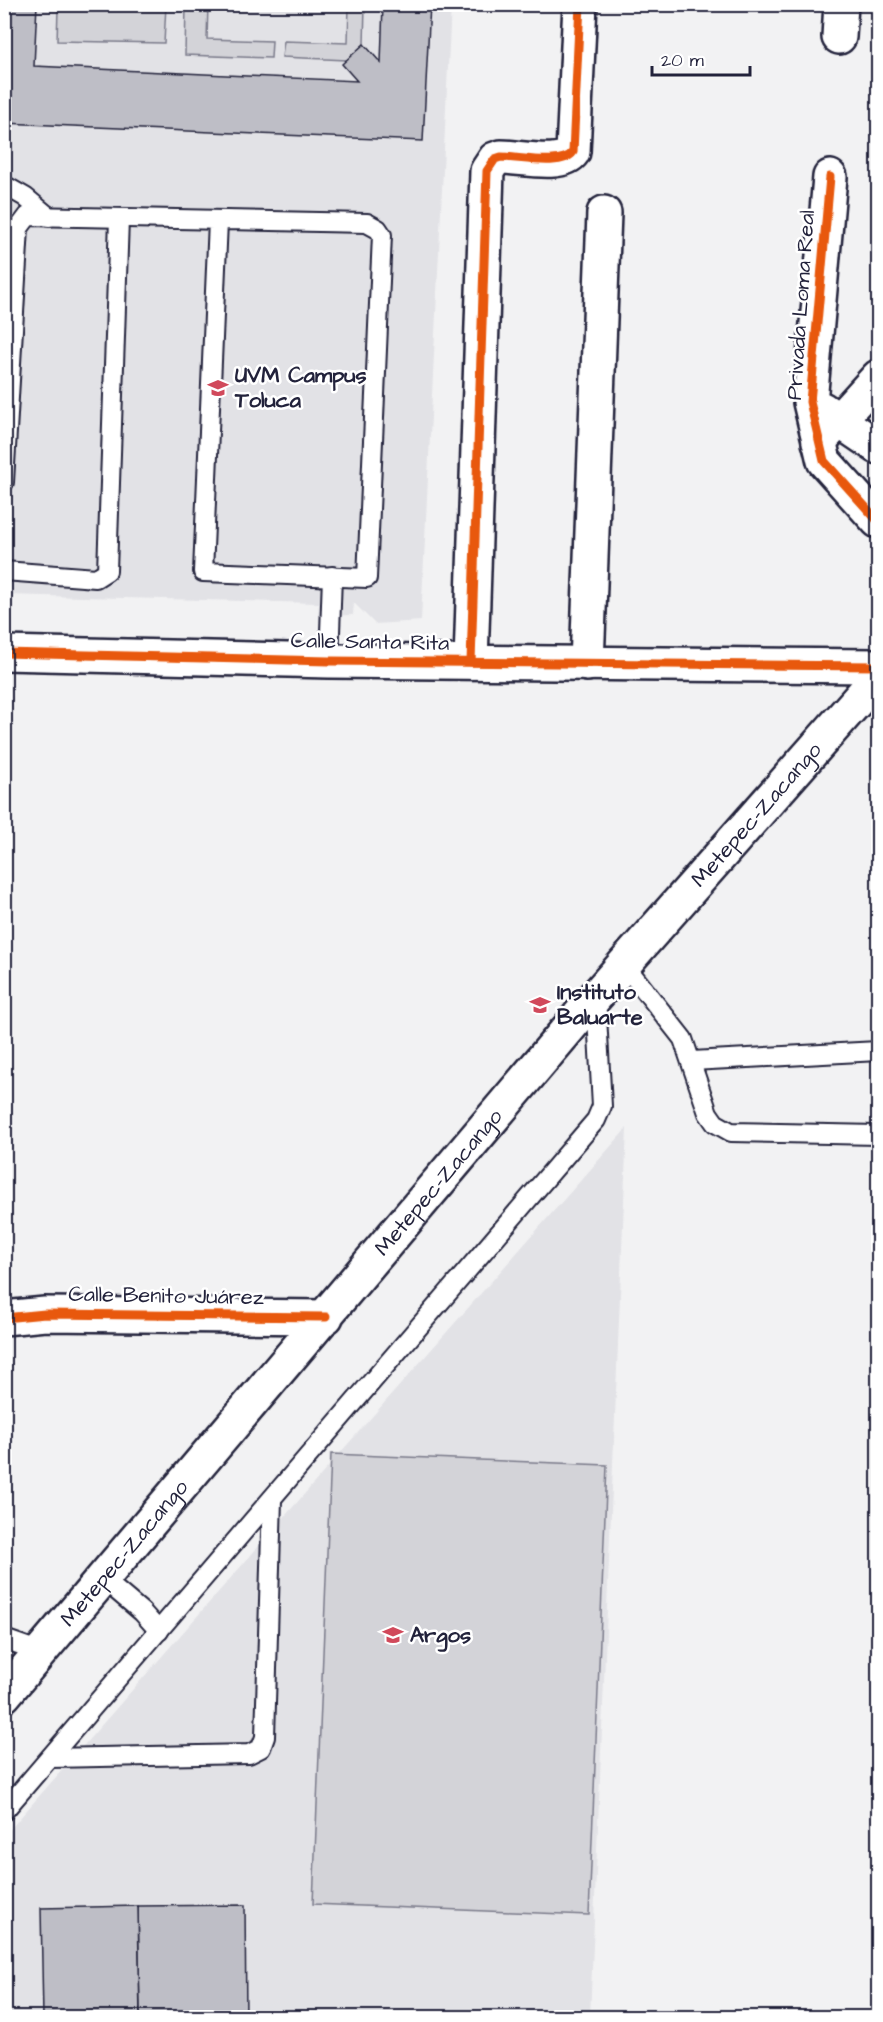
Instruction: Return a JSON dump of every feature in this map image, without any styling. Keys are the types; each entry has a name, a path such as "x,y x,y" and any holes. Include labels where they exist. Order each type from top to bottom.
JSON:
{"street":[{"path":"471,663 487,171 495,159 501,157 557,161 570,157 573,152 580,4"},
{"path":"839,37 841,4"},
{"name":"Privada Loma Real","path":"830,177 810,402 829,431 879,447"},
{"path":"587,664 604,213"},
{"path":"876,511 824,461 829,431 879,377"},
{"name":"Calle Santa Rita","path":"4,653 329,661 879,666"},
{"name":"Metepec-Zacango","path":"4,1695 596,996 879,677"},
{"name":"Calle Benito Juárez","path":"4,1318 45,1314 326,1317"}],"lane":[{"path":"4,185 25,197 49,217"},
{"path":"4,482 19,228 28,216 367,223 378,229 382,235 367,578 203,572 218,221"},
{"path":"4,571 96,578 107,571 119,219"},
{"path":"329,661 332,576"},
{"path":"624,964 683,1039 692,1060 708,1113 715,1123 731,1132 879,1135"},
{"path":"4,1811 596,1120 602,1106 596,996"},
{"path":"692,1060 879,1051"},
{"path":"50,1758 249,1754 261,1748 265,1737 272,1499"},
{"path":"103,1579 142,1612 159,1631"},
{"path":"4,1639 41,1652"}],"shaded area":[{"path":"106,4 166,5 164,43 57,41 58,9 105,10"},
{"name":"UVM Campus Toluca","path":"5,5 451,5 421,621 375,624 354,603 353,615 318,616 319,603 5,595"},
{"path":"186,5 208,5 207,39 272,41 271,58 185,55"},
{"path":"349,5 365,5 364,44 347,60 282,57 284,41 348,43"},
{"name":"Argos","path":"627,1128 590,2017 5,2018 5,1835 329,1466 329,1453 340,1453"},
{"path":"331,1454 607,1465 589,1915 313,1904"}],"building":[{"path":"4,4 37,4 34,66 357,81 342,64 364,44 381,63 383,4 430,4 423,141 4,123"},
{"path":"245,1905 246,2018 140,2018 138,1906"},
{"path":"138,1906 140,2018 43,2018 41,1908"}],"cycle path":[{"path":"471,662 487,171 495,159 501,157 551,160 568,157 573,152 580,4"},
{"path":"830,177 810,402 824,461 878,521"},
{"path":"4,653 329,661 878,666"},
{"path":"4,1318 45,1314 326,1317"}],"place":[{"name":"UVM Campus Toluca","path":"218,388"},
{"name":"Instituto Baluarte","path":"540,1005"},
{"name":"Argos","path":"393,1635"}]}
